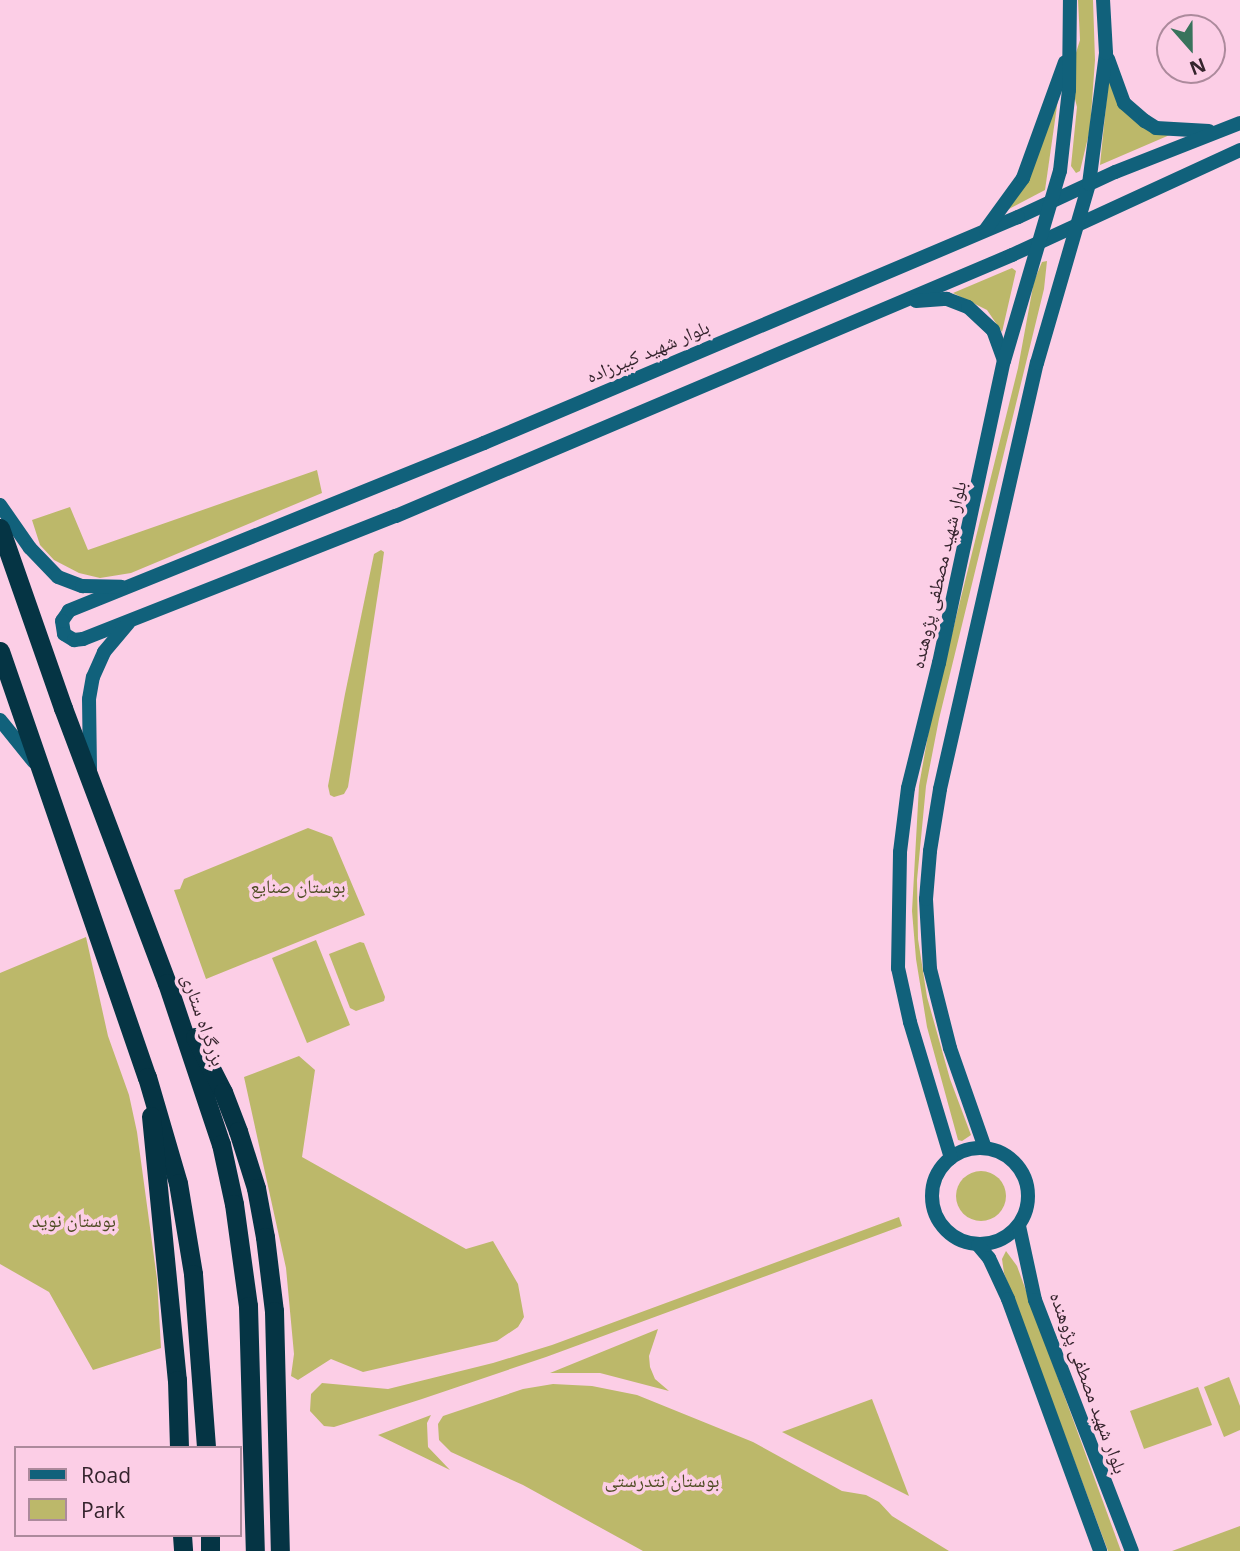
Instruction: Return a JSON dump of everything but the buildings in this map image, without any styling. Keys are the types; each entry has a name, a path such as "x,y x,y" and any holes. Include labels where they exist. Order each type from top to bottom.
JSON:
{"highway":[{"name":"بزرگراه ستاری","path":"0,528 167,983 220,1144 238,1227 248,1306 255,1551"},
{"path":"0,651 148,1077 178,1184 193,1274 206,1446"},
{"path":"167,983 223,1091 256,1188 274,1311 280,1551"},
{"path":"148,1077 177,1380 179,1446"}],"main road":[{"name":"بلوار شهید مصطفی پژوهنده","path":"951,1158 910,1022 898,968 900,852 908,788 954,597 1004,361 1038,242 1054,201 1060,171 1071,45 1070,0"},
{"path":"1103,0 1107,53 1118,92 1130,110 1156,128 1217,131"},
{"path":"985,230 1028,166 1071,45"},
{"path":"985,1148 946,1036 930,969 926,899 930,851 940,789 1037,363 1088,184 1107,53"},
{"name":"بلوار شهید کبیرزاده","path":"128,622 74,640 64,634 62,621 69,611 484,443 1054,201 1088,184 1240,123"},
{"path":"90,778 89,699 93,677 104,652 128,622 396,516 891,307 1240,150"},
{"path":"891,307 925,299 947,299 968,307 987,321 1004,361"},
{"path":"0,506 30,548 58,577 82,586 133,587"},
{"path":"0,720 8,726 47,780"},
{"path":"985,1148 1013,1160 1023,1173 1028,1187 1028,1203 1019,1226 1000,1240 978,1245 967,1243 947,1232 932,1207 935,1178 951,1158 961,1152 985,1148"},
{"name":"بلوار شهید مصطفی پژوهنده","path":"1019,1226 1035,1300 1132,1551"},
{"path":"978,1245 989,1258 1008,1299 1100,1551"}],"green space":[{"path":"1078,0 1093,0 1095,60 1090,129 1080,171 1076,173 1071,166 1077,107 1069,75 1080,40"},
{"path":"1109,75 1114,92 1172,134 1100,165"},
{"path":"1061,78 1045,190 1005,211"},
{"path":"1047,261 1044,289 939,719 926,786 917,880 918,939 927,997 950,1079 971,1135 962,1141 958,1140 927,1027 916,959 912,911 919,786 931,718 1018,368 1034,281 1042,262"},
{"path":"1012,268 1016,271 1002,332 987,310 953,293"},
{"path":"317,470 322,493 131,573 100,578 79,573 54,560 40,545 32,520 70,507 88,550"},
{"path":"381,550 384,552 382,567 348,787 344,794 334,797 330,795 328,786 345,694 374,554"},
{"name":"بوستان صنایع","path":"308,828 332,837 365,915 206,979 174,890 180,889 184,879"},
{"name":"بوستان نوید","path":"86,937 108,1036 129,1095 137,1132 157,1279 161,1348 93,1370 49,1292 0,1264 0,973"},
{"path":"316,940 350,1025 307,1043 272,958"},
{"path":"360,942 364,943 385,997 384,1001 356,1011 350,1008 329,954"},
{"path":"299,1056 315,1070 302,1157 466,1249 493,1241 518,1284 524,1317 518,1327 497,1341 363,1372 331,1359 298,1380 291,1376 294,1354 286,1268 244,1077"},
{"path":"981,1171 999,1178 1006,1196 999,1214 981,1221 963,1214 956,1196 963,1178"},
{"path":"899,1217 902,1226 546,1357 422,1399 334,1427 324,1426 310,1411 311,1394 322,1383 388,1389 493,1363 552,1345"},
{"path":"1006,1251 1017,1266 1121,1551 1108,1551 1004,1273 1002,1259"},
{"path":"658,1329 649,1356 650,1367 655,1379 669,1391 600,1373 550,1373"},
{"path":"1229,1377 1240,1406 1240,1430 1224,1437 1204,1387"},
{"name":"بوستان نتدرستی","path":"553,1384 592,1386 637,1395 753,1442 842,1491 866,1495 879,1502 892,1516 949,1551 643,1551 523,1485 451,1452 439,1440 438,1424 443,1416 523,1389"},
{"path":"1198,1387 1212,1425 1144,1449 1130,1411"},
{"path":"872,1399 909,1496 782,1432"},
{"path":"431,1415 427,1423 428,1447 450,1470 378,1435"},
{"path":"1240,1526 1240,1551 1172,1551"}]}
